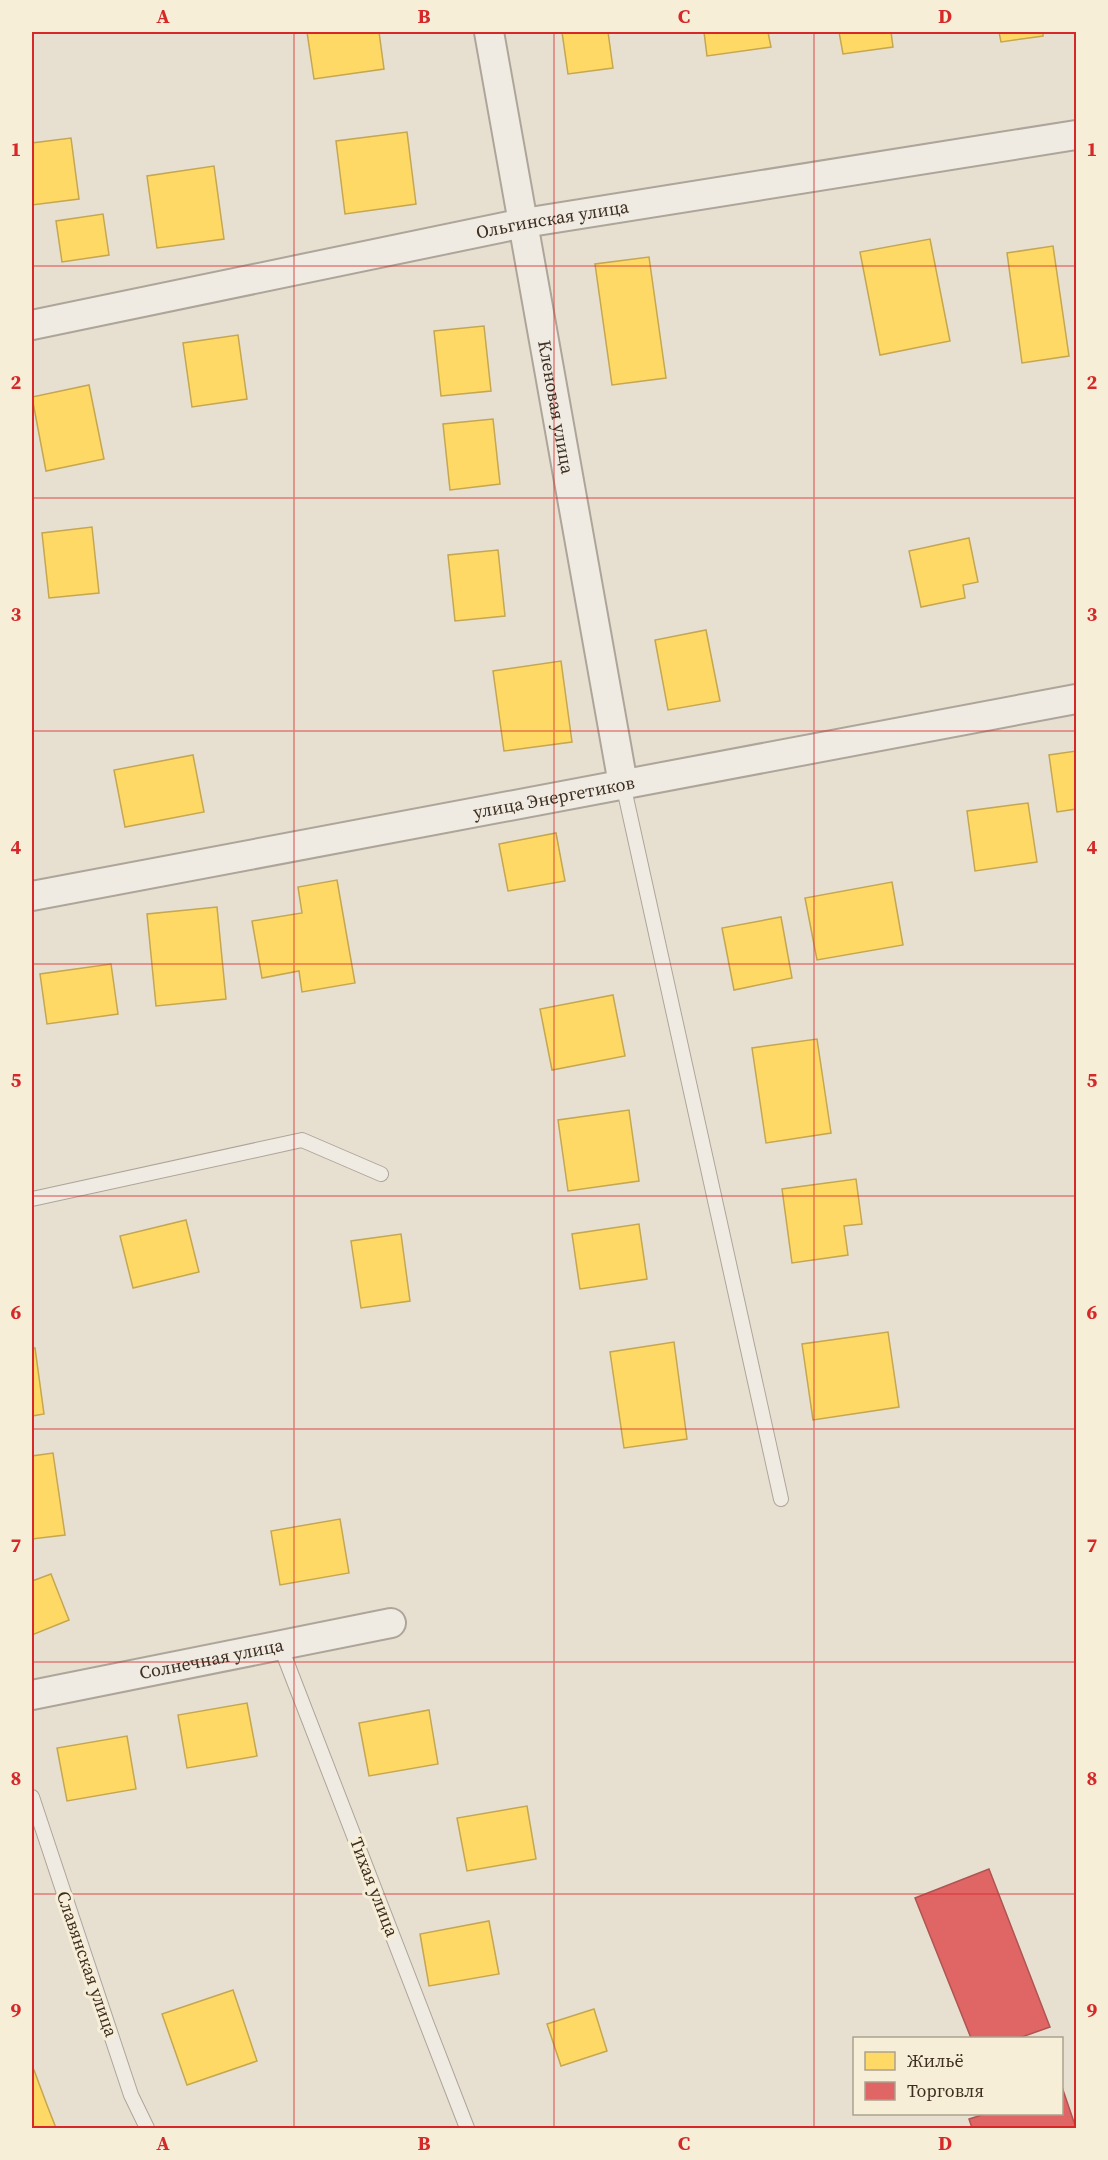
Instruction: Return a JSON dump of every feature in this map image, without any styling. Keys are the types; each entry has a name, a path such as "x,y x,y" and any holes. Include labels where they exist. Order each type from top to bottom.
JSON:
{"street":[{"name":"Кленовая улица","path":"489,32 623,784"},
{"name":"Ольгинская улица","path":"32,325 524,223 1077,135"},
{"name":"улица Энергетиков","path":"32,896 1077,699"},
{"name":"Солнечная улица","path":"32,1695 391,1623"}],"lane":[{"path":"623,784 781,1499"},
{"path":"32,1199 302,1140 381,1174"},
{"name":"Тихая улица","path":"280,1645 467,2128"},
{"name":"Славянская улица","path":"32,1797 131,2094 147,2128"}],"building: Жильё":[{"path":"307,32 379,32 384,69 314,79"},
{"path":"562,32 608,32 613,68 568,74"},
{"path":"704,32 768,32 771,47 707,56"},
{"path":"839,32 891,32 893,47 843,54"},
{"path":"999,32 1043,32 1043,36 1001,42"},
{"path":"407,132 416,204 345,214 336,141"},
{"path":"71,138 79,199 32,205 32,143"},
{"path":"214,166 224,239 157,248 147,176"},
{"path":"103,214 109,255 62,262 56,221"},
{"path":"930,239 950,341 880,355 860,252"},
{"path":"1053,246 1069,356 1022,363 1007,253"},
{"path":"649,257 666,378 612,385 595,264"},
{"path":"484,326 491,391 441,396 434,331"},
{"path":"238,335 247,399 192,407 183,343"},
{"path":"89,385 104,459 46,471 32,397"},
{"path":"493,419 500,484 450,490 443,424"},
{"path":"92,527 99,593 49,598 42,533"},
{"path":"969,538 978,582 963,585 965,598 921,607 909,551"},
{"path":"498,550 505,616 455,621 448,555"},
{"path":"706,630 720,701 668,710 655,640"},
{"path":"561,661 572,742 504,751 493,671"},
{"path":"1076,751 1076,809 1057,812 1049,755"},
{"path":"193,755 204,812 125,827 114,770"},
{"path":"1028,803 1037,862 975,871 967,811"},
{"path":"556,833 565,881 508,891 499,844"},
{"path":"337,880 355,983 302,992 299,971 262,978 252,921 302,913 298,887"},
{"path":"892,882 903,945 817,960 805,898"},
{"path":"217,907 226,999 156,1006 147,914"},
{"path":"781,917 792,978 734,990 722,928"},
{"path":"111,964 118,1014 47,1024 40,974"},
{"path":"613,995 625,1056 552,1070 540,1009"},
{"path":"817,1039 831,1133 766,1143 752,1048"},
{"path":"629,1110 639,1181 568,1191 558,1120"},
{"path":"856,1179 862,1224 844,1226 848,1255 792,1263 782,1189"},
{"path":"186,1220 199,1272 133,1288 120,1236"},
{"path":"639,1224 647,1279 580,1289 572,1234"},
{"path":"401,1234 410,1301 361,1308 351,1241"},
{"path":"888,1332 899,1407 813,1420 802,1344"},
{"path":"674,1342 687,1439 624,1448 610,1352"},
{"path":"32,1348 35,1348 44,1414 32,1416"},
{"path":"53,1453 65,1535 32,1539 32,1456"},
{"path":"340,1519 349,1573 280,1585 271,1531"},
{"path":"51,1574 69,1620 32,1635 32,1581"},
{"path":"247,1703 257,1756 187,1768 178,1715"},
{"path":"429,1710 438,1764 369,1776 359,1723"},
{"path":"127,1736 136,1789 67,1801 57,1748"},
{"path":"527,1806 536,1859 467,1871 457,1818"},
{"path":"489,1921 499,1974 429,1986 420,1934"},
{"path":"233,1990 257,2061 187,2085 162,2014"},
{"path":"594,2009 607,2051 561,2066 547,2024"},
{"path":"34,2070 56,2128 32,2128 32,2071"}],"building: Торговля":[{"path":"989,1869 1050,2027 1022,2037 971,2037 915,1898"},
{"path":"1063,2090 1076,2128 972,2128 969,2119 982,2115 1063,2115"}]}
